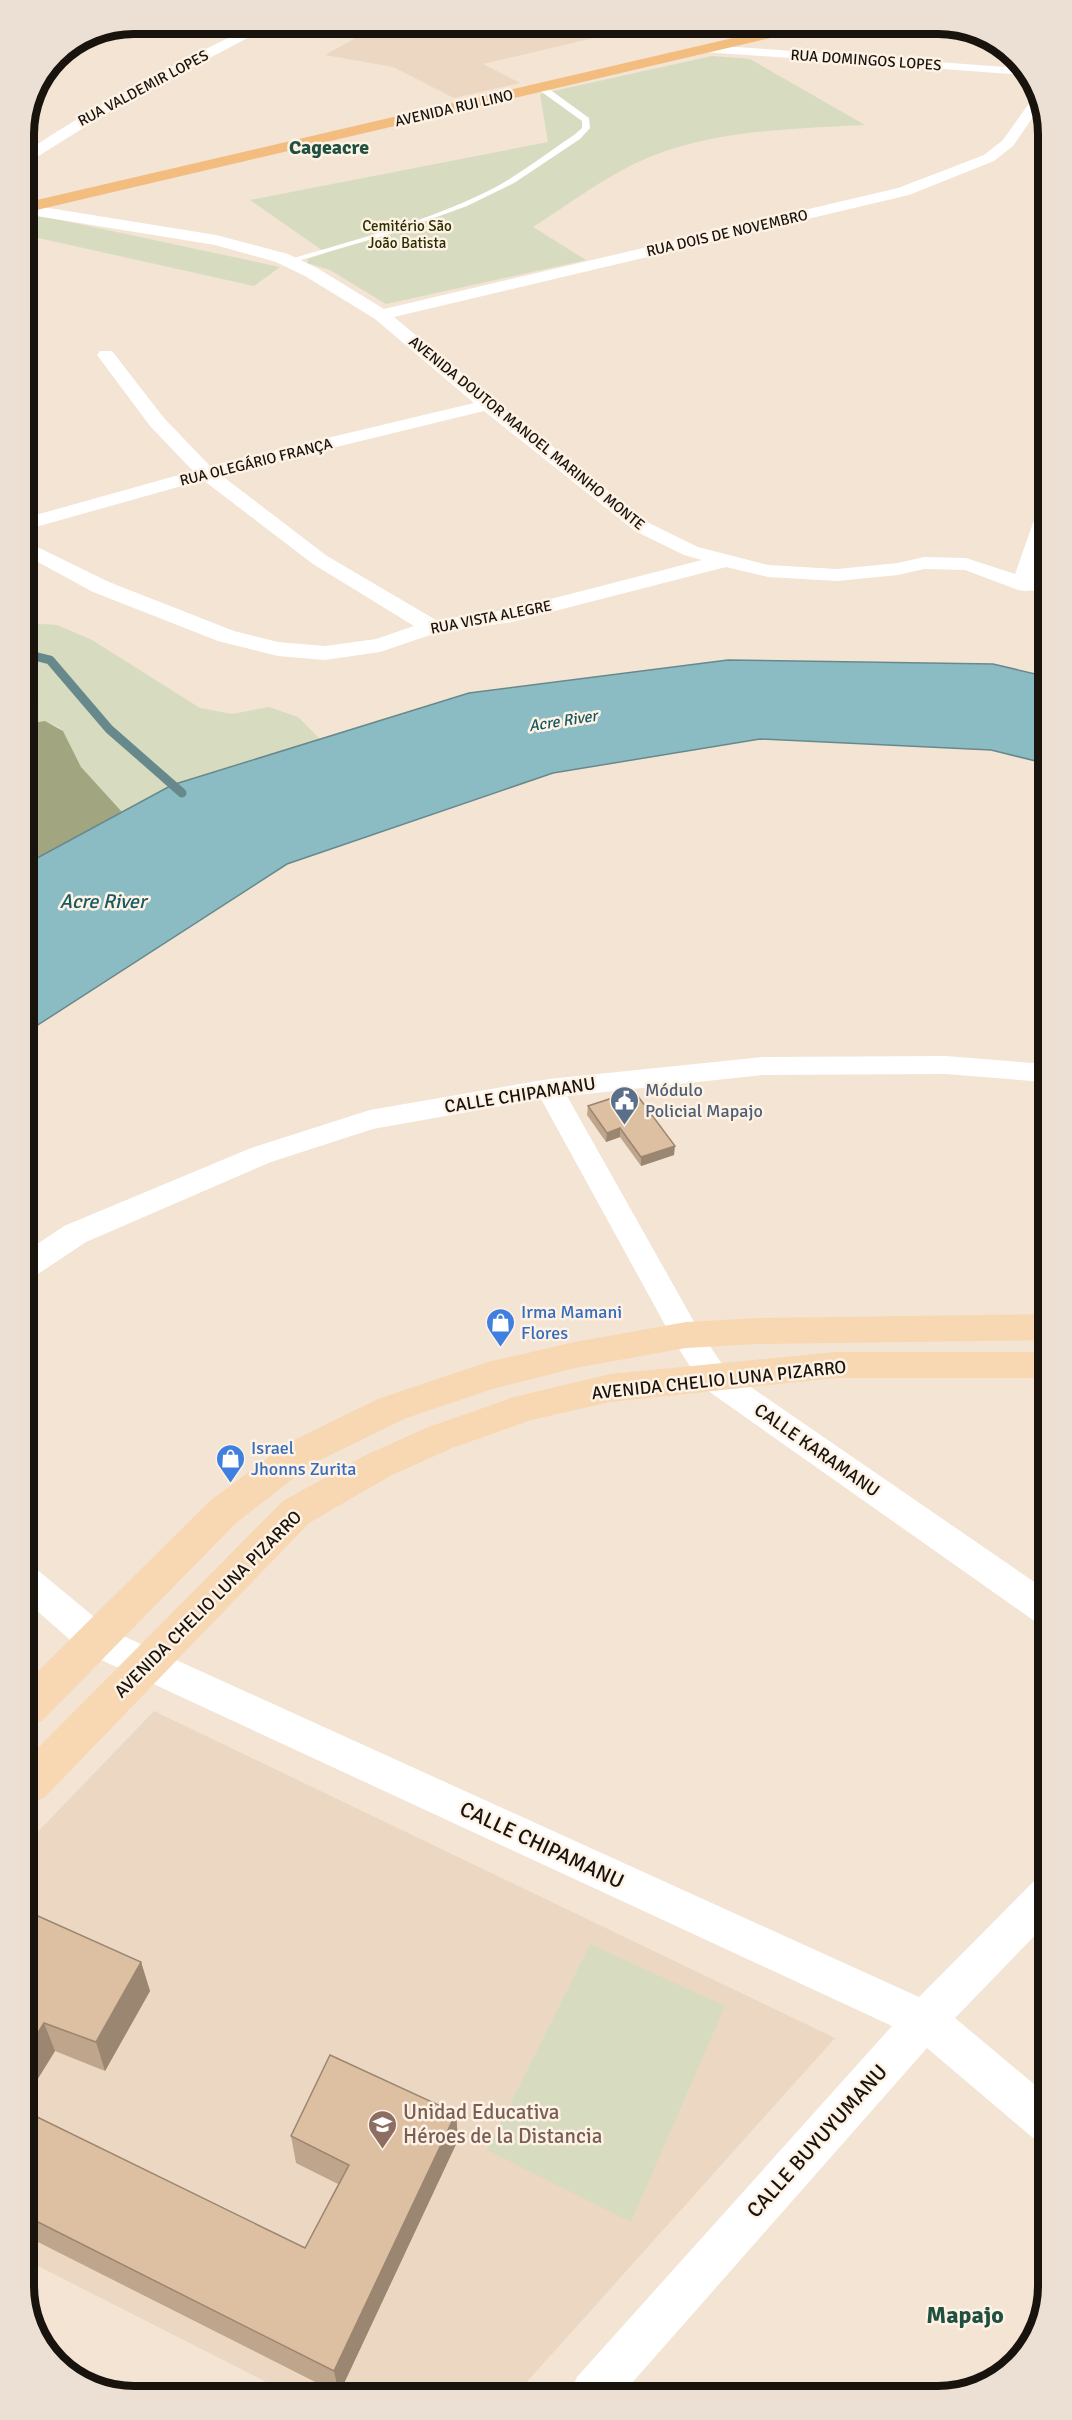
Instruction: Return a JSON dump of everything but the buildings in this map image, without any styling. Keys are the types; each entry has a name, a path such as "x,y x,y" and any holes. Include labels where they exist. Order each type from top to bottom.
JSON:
{"highway":[{"name":"AVENIDA RUI LINO","path":"35,205 769,35"}],"main road":[{"name":"AVENIDA CHELIO LUNA PIZARRO","path":"34,1702 223,1512 299,1454 392,1409 488,1376 575,1355 686,1335 757,1331 1038,1327"},
{"name":"AVENIDA CHELIO LUNA PIZARRO","path":"34,1780 296,1512 377,1466 439,1438 527,1407 610,1388 835,1365 1038,1365"}],"street":[{"name":"RUA VALDEMIR LOPES","path":"35,152 70,127 247,34"},
{"name":"RUA DOMINGOS LOPES","path":"710,49 1014,71"},
{"name":"RUA DOIS DE NOVEMBRO","path":"381,315 903,192 988,158 1008,143 1033,106"},
{"name":"AVENIDA DOUTOR MANOEL MARINHO MONTE","path":"35,210 216,240 290,262 381,315 488,405 642,527 691,551 768,571 837,575 898,569 924,563 948,563 987,570 1035,588"},
{"path":"106,355 157,422 206,473 320,560 432,627"},
{"name":"RUA OLEGÁRIO FRANÇA","path":"35,521 206,473 488,405"},
{"path":"1035,588 1026,573 1038,538"},
{"name":"RUA VISTA ALEGRE","path":"35,553 101,587 162,613 226,636 278,649 325,653 380,645 432,627 512,615 723,561"},
{"name":"CALLE CHIPAMANU","path":"34,1261 75,1234 261,1155 370,1120 549,1088 763,1066 945,1065 1038,1072"},
{"name":"CALLE KARAMANU","path":"549,1088 686,1335 715,1379 1038,1603"},
{"name":"CALLE CHIPAMANU","path":"34,1587 97,1641 925,2020 1038,2115"},
{"name":"CALLE BUYUYUMANU","path":"600,2386 925,2020 1038,1904"}],"lane":[{"path":"290,262 448,211 491,192 577,137 586,128 586,120 542,88"}],"shaded area":[{"path":"362,34 597,35 598,37 483,64 520,83 454,98 393,67 325,55"},
{"name":"Unidad Educativa Héroes de la Distancia","path":"154,1711 835,2038 524,2385 273,2385 34,2264 34,1836"}],"green space":[{"name":"Cemitério São João Batista","path":"712,56 750,59 865,125 785,129 730,135 678,147 652,156 606,179 533,227 586,260 386,304 330,270 307,263 308,259 326,253 250,200 548,142 540,94"},
{"path":"35,215 280,267 254,286 35,237"},
{"path":"35,624 57,625 92,640 200,708 232,714 269,707 298,717 320,739 172,785 122,812 85,773 63,732 51,724 35,723"},
{"path":"45,721 63,731 81,767 122,812 35,859 35,723"},
{"path":"590,1944 725,2006 631,2222 487,2150"}],"water":[{"name":"Acre River","path":"728,660 993,664 1038,675 1038,762 991,750 760,739 553,773 287,864 35,1027 35,859 172,785 469,693"}],"waterway":[{"path":"35,656 50,660 109,729 182,793"}],"place":[{"name":"Módulo Policial Mapajo","path":"624,1126"},
{"name":"Irma Mamani Flores","path":"500,1348"},
{"name":"Israel Jhonns Zurita","path":"230,1484"},
{"name":"Unidad Educativa Héroes de la Distancia","path":"382,2150"}],"district":[{"name":"Cageacre","path":"329,147"},
{"name":"Mapajo","path":"965,2315"}]}
